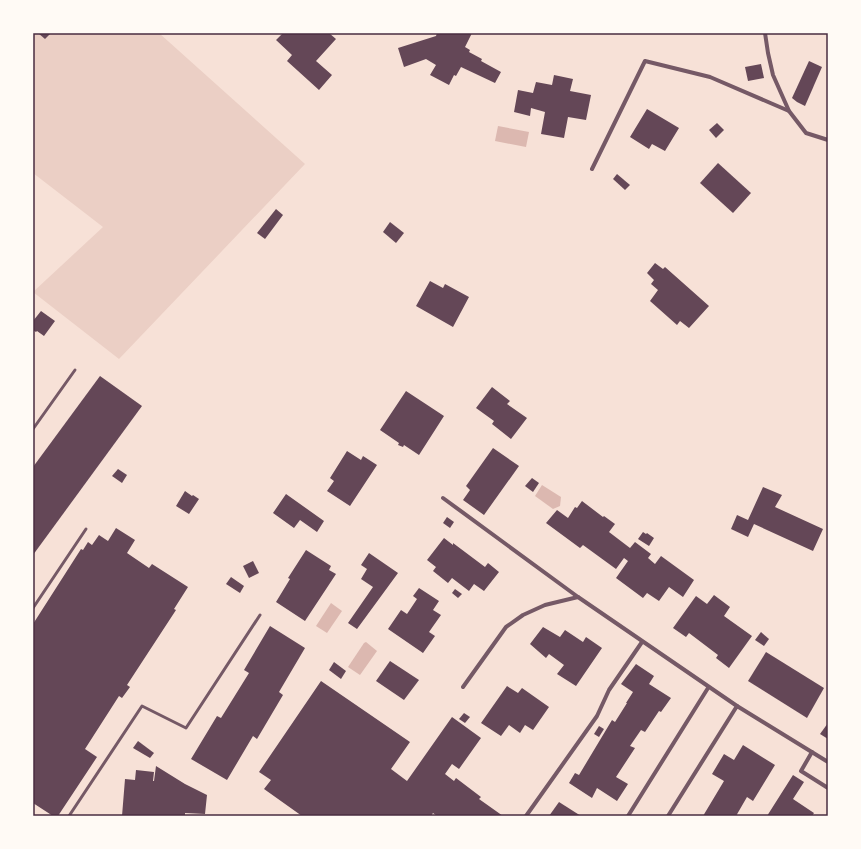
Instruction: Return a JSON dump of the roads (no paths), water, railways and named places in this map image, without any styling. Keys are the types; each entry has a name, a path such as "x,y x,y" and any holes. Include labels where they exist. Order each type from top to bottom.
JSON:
{"street":[{"path":"765,33 773,75 789,111 806,133 828,140"},
{"path":"592,169 645,61 710,77 789,111"},
{"path":"442,498 708,688 828,762"},
{"path":"463,687 506,627 522,615 545,605 578,596"},
{"path":"526,816 597,716 609,690 642,642"},
{"path":"628,816 708,688"},
{"path":"668,816 737,706"},
{"path":"812,752 801,771 828,788"}],"lane":[{"path":"33,429 75,370"},
{"path":"33,608 86,529"},
{"path":"69,816 142,706 186,728 260,615"}]}
